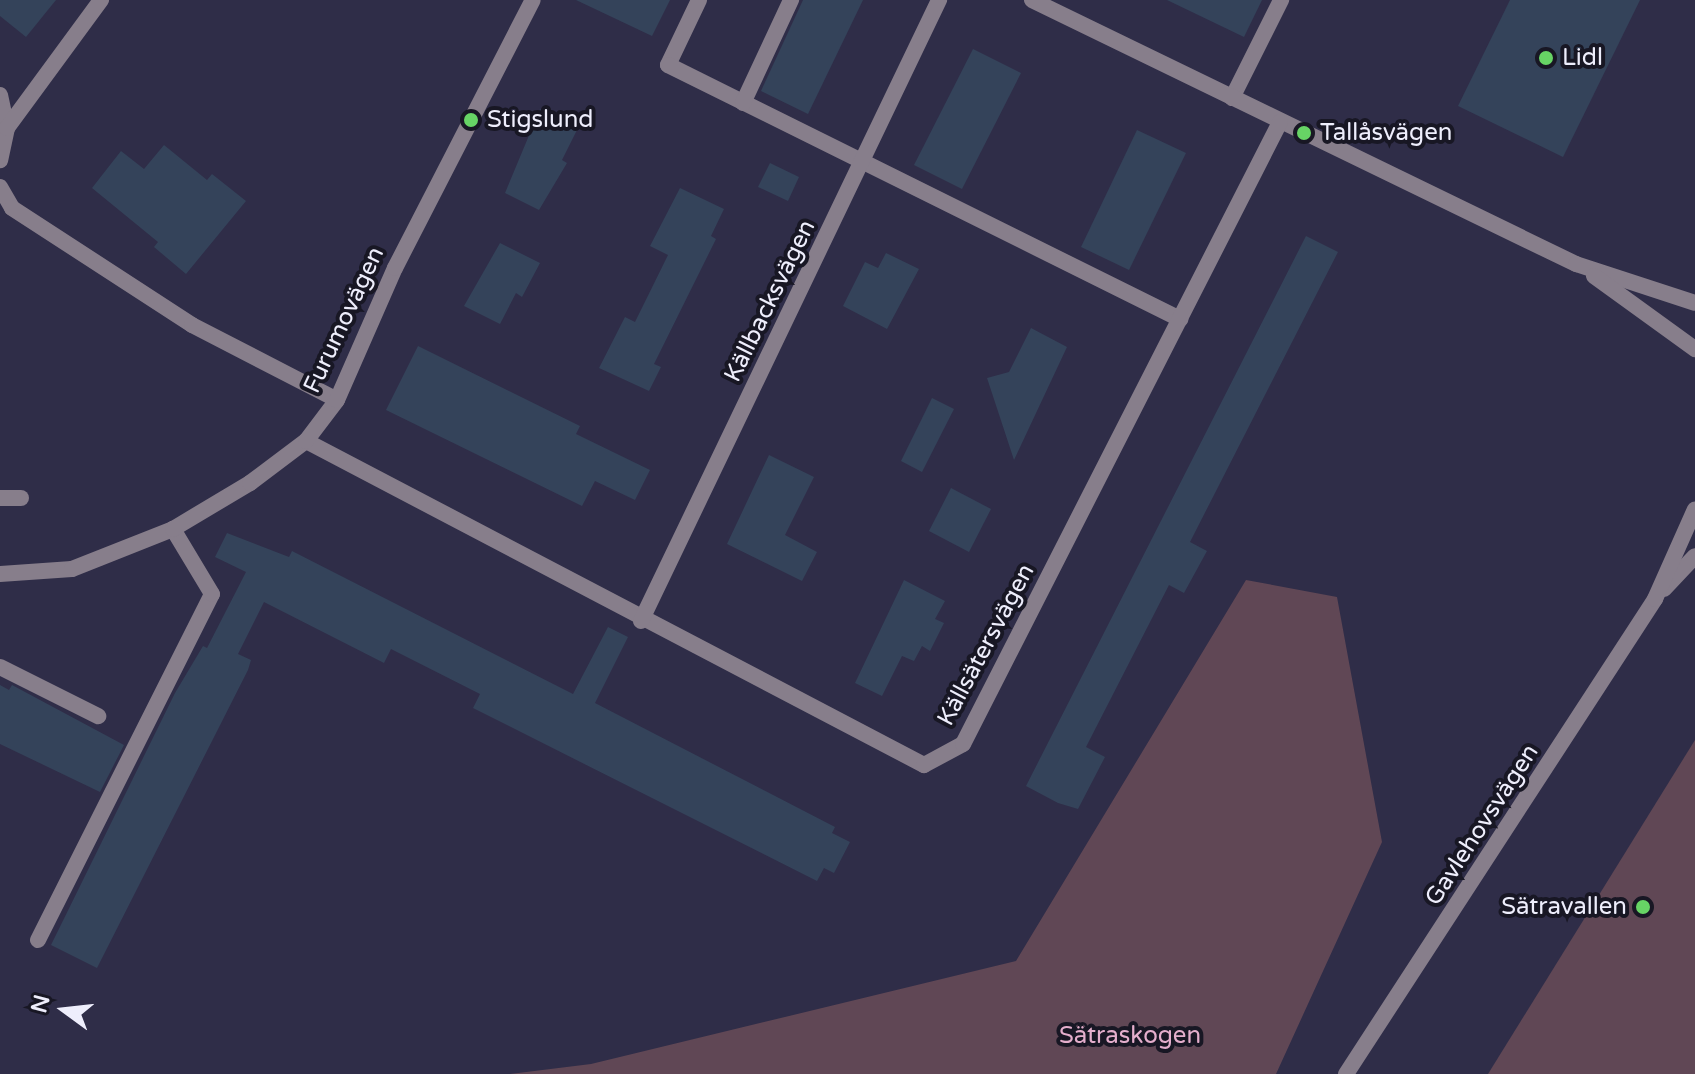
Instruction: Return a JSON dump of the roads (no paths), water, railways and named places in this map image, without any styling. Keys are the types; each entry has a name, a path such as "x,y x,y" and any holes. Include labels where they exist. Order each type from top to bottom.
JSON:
{"street":[{"path":"0,160 7,128 101,0"},
{"name":"Furumovägen","path":"0,574 72,569 173,529 250,483 306,441 337,400 395,268 533,0"},
{"path":"699,0 668,65 1180,319"},
{"path":"743,103 791,0"},
{"name":"Källbacksvägen","path":"641,621 939,0"},
{"path":"1032,0 1576,264 1695,303"},
{"path":"1232,98 1281,0"},
{"path":"0,95 7,128"},
{"name":"Källsätersvägen","path":"306,441 641,621 924,765 963,744 1280,122"},
{"path":"0,187 12,208 192,325 337,400"},
{"path":"1576,264 1695,349"},
{"path":"0,498 21,498"},
{"name":"Gavlehovsvägen","path":"1346,1074 1655,599 1695,509"},
{"path":"38,940 212,594 173,529"},
{"name":"Gavlehovsvägen","path":"1655,599 1695,556"},
{"path":"0,667 98,716"}],"place":[{"name":"Lidl","path":"1546,58"},
{"name":"Stigslund","path":"471,120"},
{"name":"Tallåsvägen","path":"1304,133"},
{"name":"Sätravallen","path":"1643,907"}],"park label":[{"name":"Sätraskogen","path":"1130,1036"}]}
